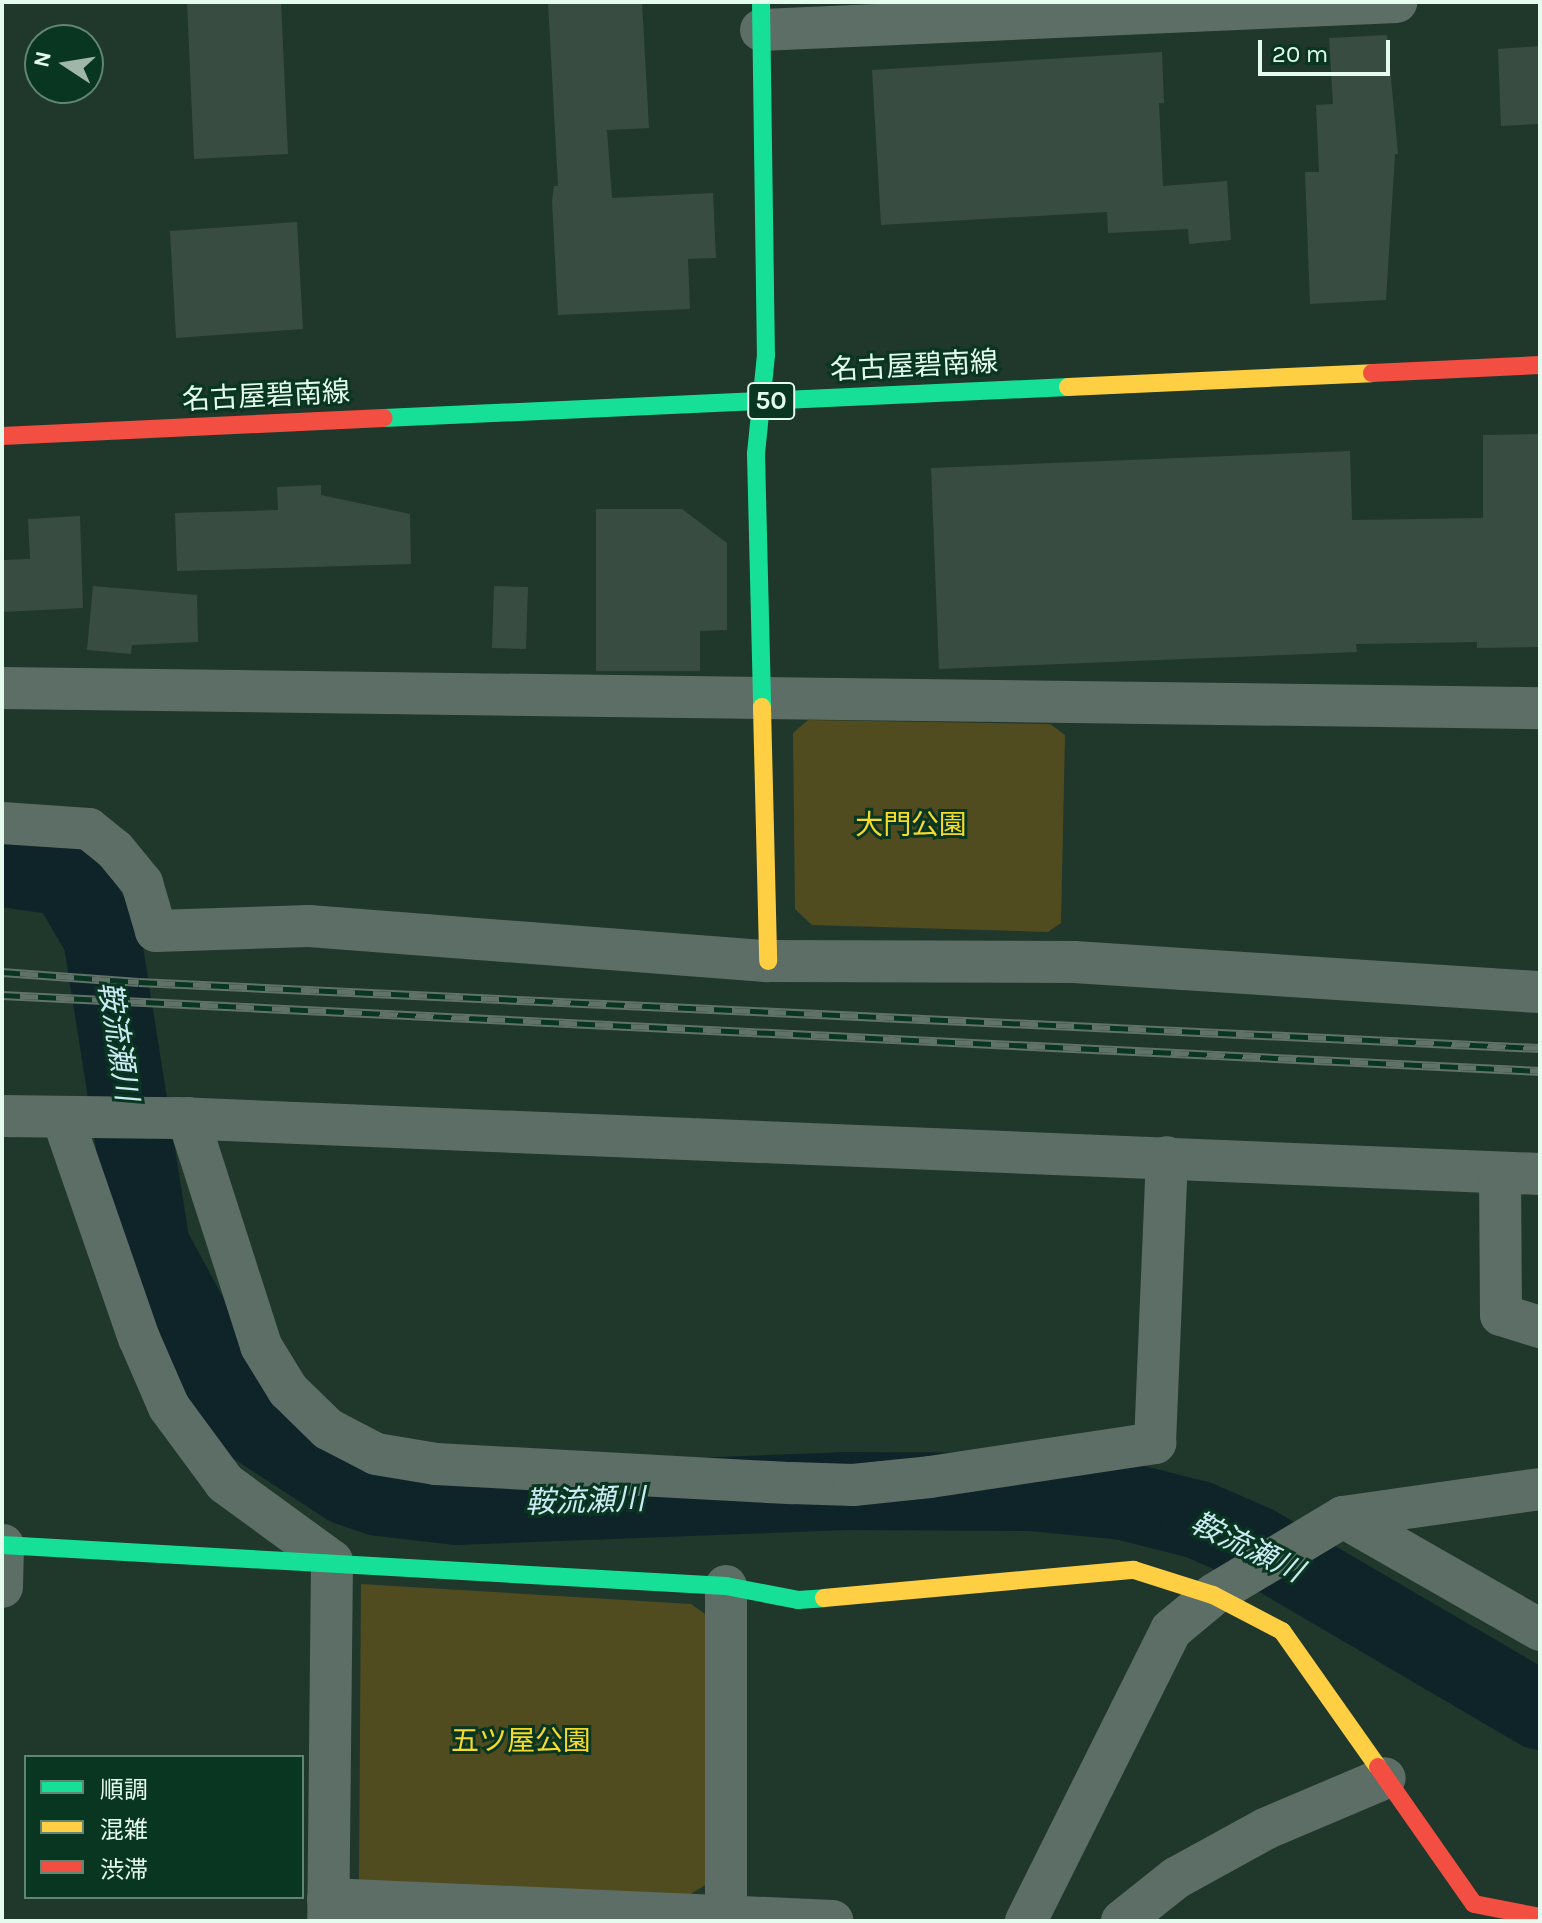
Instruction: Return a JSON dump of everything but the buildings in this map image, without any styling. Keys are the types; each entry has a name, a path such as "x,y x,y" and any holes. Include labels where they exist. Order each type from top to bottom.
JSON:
{"street":[{"path":"768,961 756,454 766,355 761,16 1396,2"},
{"name":"名古屋碧南線","path":"2,436 1540,365"},
{"path":"2,688 1540,708"},
{"path":"2,823 89,829 115,850 142,883 156,931 309,926 768,961 1074,962 1540,992"},
{"path":"2,1116 182,1118 1520,1174 1501,1315 1540,1327"},
{"path":"182,1118 261,1346 288,1390 328,1429 376,1454 436,1464 792,1483 853,1485 915,1479 1155,1443 1167,1157"},
{"path":"64,1119 139,1338 169,1407 225,1483 332,1561"},
{"path":"1026,1921 1171,1630 1215,1594 1335,1520 1540,1489"},
{"path":"1335,1520 1540,1630"},
{"path":"2,1587 3,1545 332,1561 726,1586 798,1600 1134,1570 1215,1594 1282,1631 1474,1904 1540,1917"},
{"path":"332,1561 328,1910 726,1915 833,1921"},
{"path":"726,1586 726,1915"},
{"path":"1122,1921 1176,1878 1265,1829 1385,1778"}],"green space":[{"name":"大門公園","path":"808,720 1050,724 1065,735 1061,923 1048,932 812,925 795,909 793,733"},
{"name":"五ツ屋公園","path":"361,1584 691,1604 708,1616 707,1884 689,1895 359,1881"}],"waterway":[{"name":"鞍流瀬川","path":"2,868 67,877 102,937 151,1246 244,1419 347,1486 379,1497 457,1506 845,1491 1030,1492 1124,1501 1199,1520 1256,1545 1540,1711"}],"railway":[{"path":"2,972 139,982 1540,1048"},
{"path":"2,995 1540,1071"}],"traffic: fast":[{"path":"761,2 766,355 756,454 762,707"},
{"path":"384,418 1068,387"},
{"path":"2,1545 726,1586 798,1600 824,1598"}],"traffic: slow":[{"path":"1068,387 1372,373"},
{"path":"762,707 768,961"},
{"path":"824,1598 1134,1570 1213,1595 1282,1631 1378,1767"}],"traffic: jam":[{"path":"1372,373 1540,365"},
{"path":"2,436 384,418"},
{"path":"1378,1767 1474,1904 1540,1917"}]}
